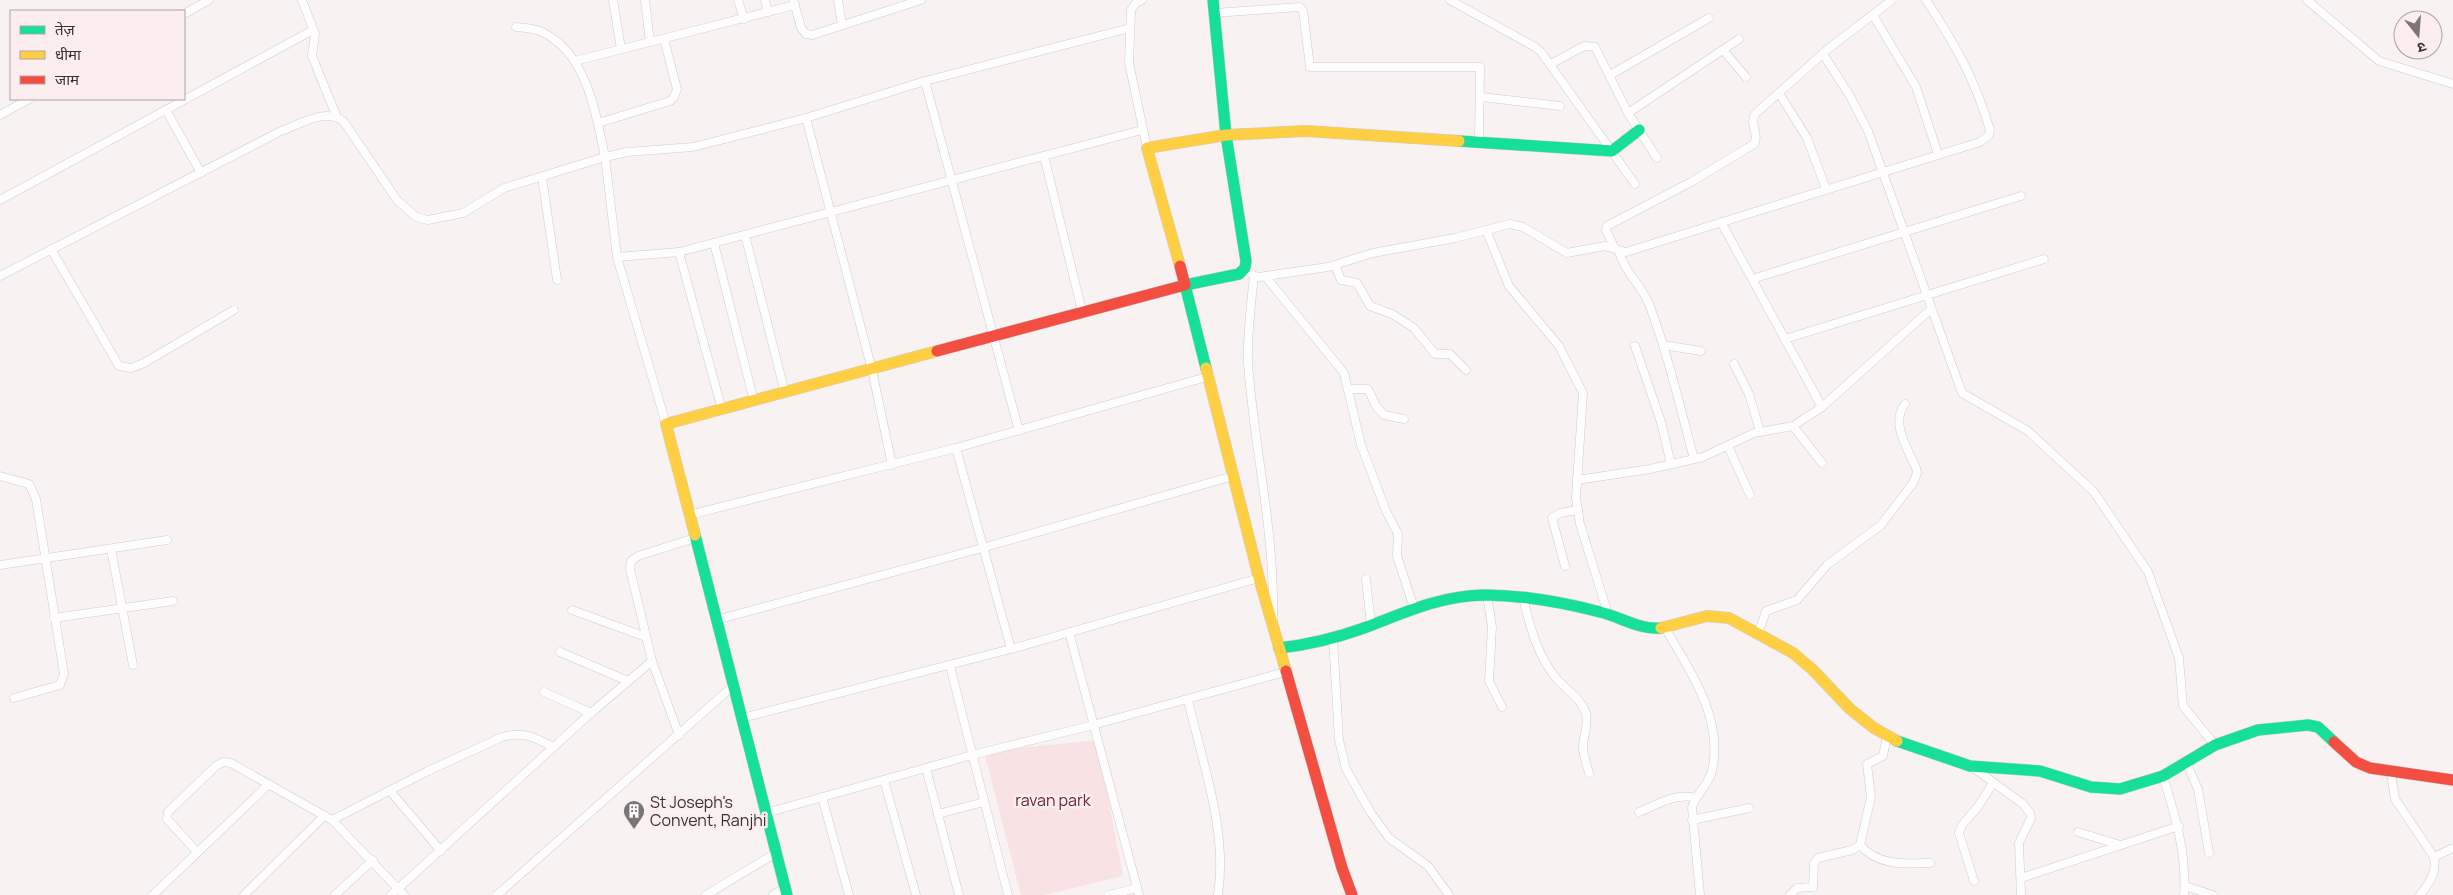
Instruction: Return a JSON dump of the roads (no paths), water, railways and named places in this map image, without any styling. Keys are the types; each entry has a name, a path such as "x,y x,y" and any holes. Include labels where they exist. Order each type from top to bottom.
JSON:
{"street":[{"path":"185,13 209,0"},
{"path":"302,0 315,34 312,56 336,115 344,122 397,200 416,217 428,220 463,213 504,188 605,157 627,152 693,147 806,118 925,81 1130,28"},
{"path":"613,0 622,49"},
{"path":"645,0 650,42"},
{"path":"738,0 744,19"},
{"path":"764,0 768,12"},
{"path":"838,0 842,25"},
{"path":"575,61 744,19 795,2 801,28 806,34 812,35 921,0"},
{"path":"1213,0 1226,135 1249,272 1248,363 1272,573 1273,624"},
{"path":"1450,0 1535,47 1551,64 1635,184"},
{"path":"1694,459 1663,345 1648,301 1624,267 1606,230 1606,226 1696,180 1754,144 1757,138 1753,118 1822,54 1892,0"},
{"path":"666,424 754,402 1185,285 1249,272 1266,276 1335,265 1373,253 1510,224 1518,225 1567,253 1605,246 1617,250 1632,250 1980,142 1989,135 1990,130 1970,72 1956,45 1926,0"},
{"path":"2307,0 2379,61 2453,84"},
{"path":"1137,1 1131,10 1129,63 1142,130 1210,376 1259,578 1352,895"},
{"path":"1214,13 1296,6 1303,11 1310,67 1477,66 1482,71 1479,142"},
{"path":"1873,15 1916,87 1938,154"},
{"path":"1610,75 1708,18"},
{"path":"516,27 541,31 563,46 575,61 595,108 605,157 616,257 666,424 786,891 773,895"},
{"path":"185,100 313,30"},
{"path":"598,122 670,101 674,97 677,89 664,38"},
{"path":"1628,113 1738,39"},
{"path":"1551,64 1589,45 1595,47 1628,113 1657,158"},
{"path":"1723,50 1746,77"},
{"path":"1822,54 1860,113 1883,171 1962,393 2028,431 2094,492 2148,572 2179,658 2183,706 2215,745"},
{"path":"925,81 1019,431"},
{"path":"1779,93 1807,138 1826,189"},
{"path":"1480,97 1560,106"},
{"path":"0,115 27,100"},
{"path":"0,200 184,100"},
{"path":"166,110 201,173"},
{"path":"0,276 281,131 323,115 336,115"},
{"path":"806,118 872,370 892,465"},
{"path":"616,257 679,252 1142,130"},
{"path":"1147,148 1226,135 1306,131 1479,142 1550,149 1612,151 1639,130"},
{"path":"1044,156 1082,312"},
{"path":"542,177 557,280"},
{"path":"1752,280 2021,196"},
{"path":"1722,222 1822,407"},
{"path":"1486,230 1509,286 1559,346 1580,386 1583,408 1577,480 1578,510 1608,614"},
{"path":"745,235 786,393"},
{"path":"714,243 754,402"},
{"path":"52,249 119,366 131,368 144,363 234,310"},
{"path":"679,252 722,410"},
{"path":"1785,339 2044,259"},
{"path":"1335,265 1341,280 1357,283 1370,306 1392,314 1414,328 1435,354 1450,354 1466,370"},
{"path":"1266,276 1338,365 1349,389 1361,445 1386,511 1398,534 1397,556 1414,608"},
{"path":"1577,480 1694,459 1760,431 1793,426 1822,407 1931,309"},
{"path":"1663,345 1701,351"},
{"path":"1635,346 1661,422 1671,464"},
{"path":"1734,364 1748,394 1760,431"},
{"path":"689,516 956,448 1210,376"},
{"path":"1349,389 1368,389 1376,406 1384,415 1404,419"},
{"path":"1758,634 1766,611 1797,600 1827,565 1881,525 1913,483 1917,473 1916,468 1899,423 1901,409 1905,404"},
{"path":"1793,426 1822,463"},
{"path":"1728,446 1750,495"},
{"path":"956,448 1011,649"},
{"path":"0,476 21,481 33,490 46,556 64,674 60,685 14,698"},
{"path":"716,620 982,548 1233,476"},
{"path":"1565,566 1552,518 1578,510"},
{"path":"680,734 652,661 630,569 631,560 638,556 695,538"},
{"path":"0,564 166,540"},
{"path":"111,549 133,665"},
{"path":"742,718 950,666 1259,578"},
{"path":"1366,579 1371,625"},
{"path":"1279,648 1333,638 1445,598 1487,595 1523,598 1608,614 1638,626 1664,628 1698,616 1718,614 1793,653 1813,670 1859,717 1887,736 1916,749 1970,766 2040,771 2104,790 2120,789 2163,776 2215,745 2258,730 2308,725 2318,727 2356,762 2370,768 2390,773 2453,780"},
{"path":"1487,595 1492,627 1489,681 1502,707"},
{"path":"1523,598 1533,638 1540,653 1556,679 1578,700 1586,713 1588,723 1583,749 1589,773"},
{"path":"54,618 173,601"},
{"path":"572,610 646,637"},
{"path":"1664,628 1698,684 1715,735 1712,774 1696,798 1692,808 1700,895"},
{"path":"1069,632 1138,891 1109,895"},
{"path":"1333,638 1339,740 1346,769 1371,813 1389,838 1428,866 1449,895"},
{"path":"560,652 628,681"},
{"path":"391,895 553,747 652,661"},
{"path":"950,666 1008,895"},
{"path":"766,813 972,755 1188,700 1286,672"},
{"path":"497,895 734,685"},
{"path":"544,692 591,713"},
{"path":"1188,700 1220,840 1221,875 1218,895"},
{"path":"332,820 391,792 428,771 512,734 527,734 553,747"},
{"path":"1790,895 1797,888 1813,887 1814,863 1818,858 1856,848 1860,845 1871,797 1867,764 1883,756 1887,736"},
{"path":"197,852 167,819 168,812 171,806 216,766 223,762 231,763 332,820 373,860 404,895"},
{"path":"2186,762 2198,789 2209,853"},
{"path":"1970,766 2023,804 2030,813 2030,818 2019,843 2021,895"},
{"path":"926,768 959,895"},
{"path":"2390,773 2395,799 2434,857 2436,867 2433,876 2420,895"},
{"path":"2163,776 2178,826 2186,874 2184,895"},
{"path":"884,780 916,895"},
{"path":"1974,881 1959,833 1962,825 1977,808 1993,783"},
{"path":"153,895 268,785"},
{"path":"391,792 441,851"},
{"path":"1640,812 1676,797 1688,795 1696,798"},
{"path":"822,797 849,895"},
{"path":"938,814 984,802"},
{"path":"1692,820 1749,808"},
{"path":"244,895 324,816"},
{"path":"2021,878 2178,826"},
{"path":"2078,832 2120,845"},
{"path":"1860,845 1868,854 1888,862 1902,864 1930,863"},
{"path":"2434,857 2453,848"},
{"path":"706,895 776,853"},
{"path":"335,895 373,860"},
{"path":"2184,886 2213,895"}],"place":[{"name":"St Joseph's Convent, Ranjhi","path":"634,830"}],"park label":[{"name":"ravan park","path":"1053,800"}]}
